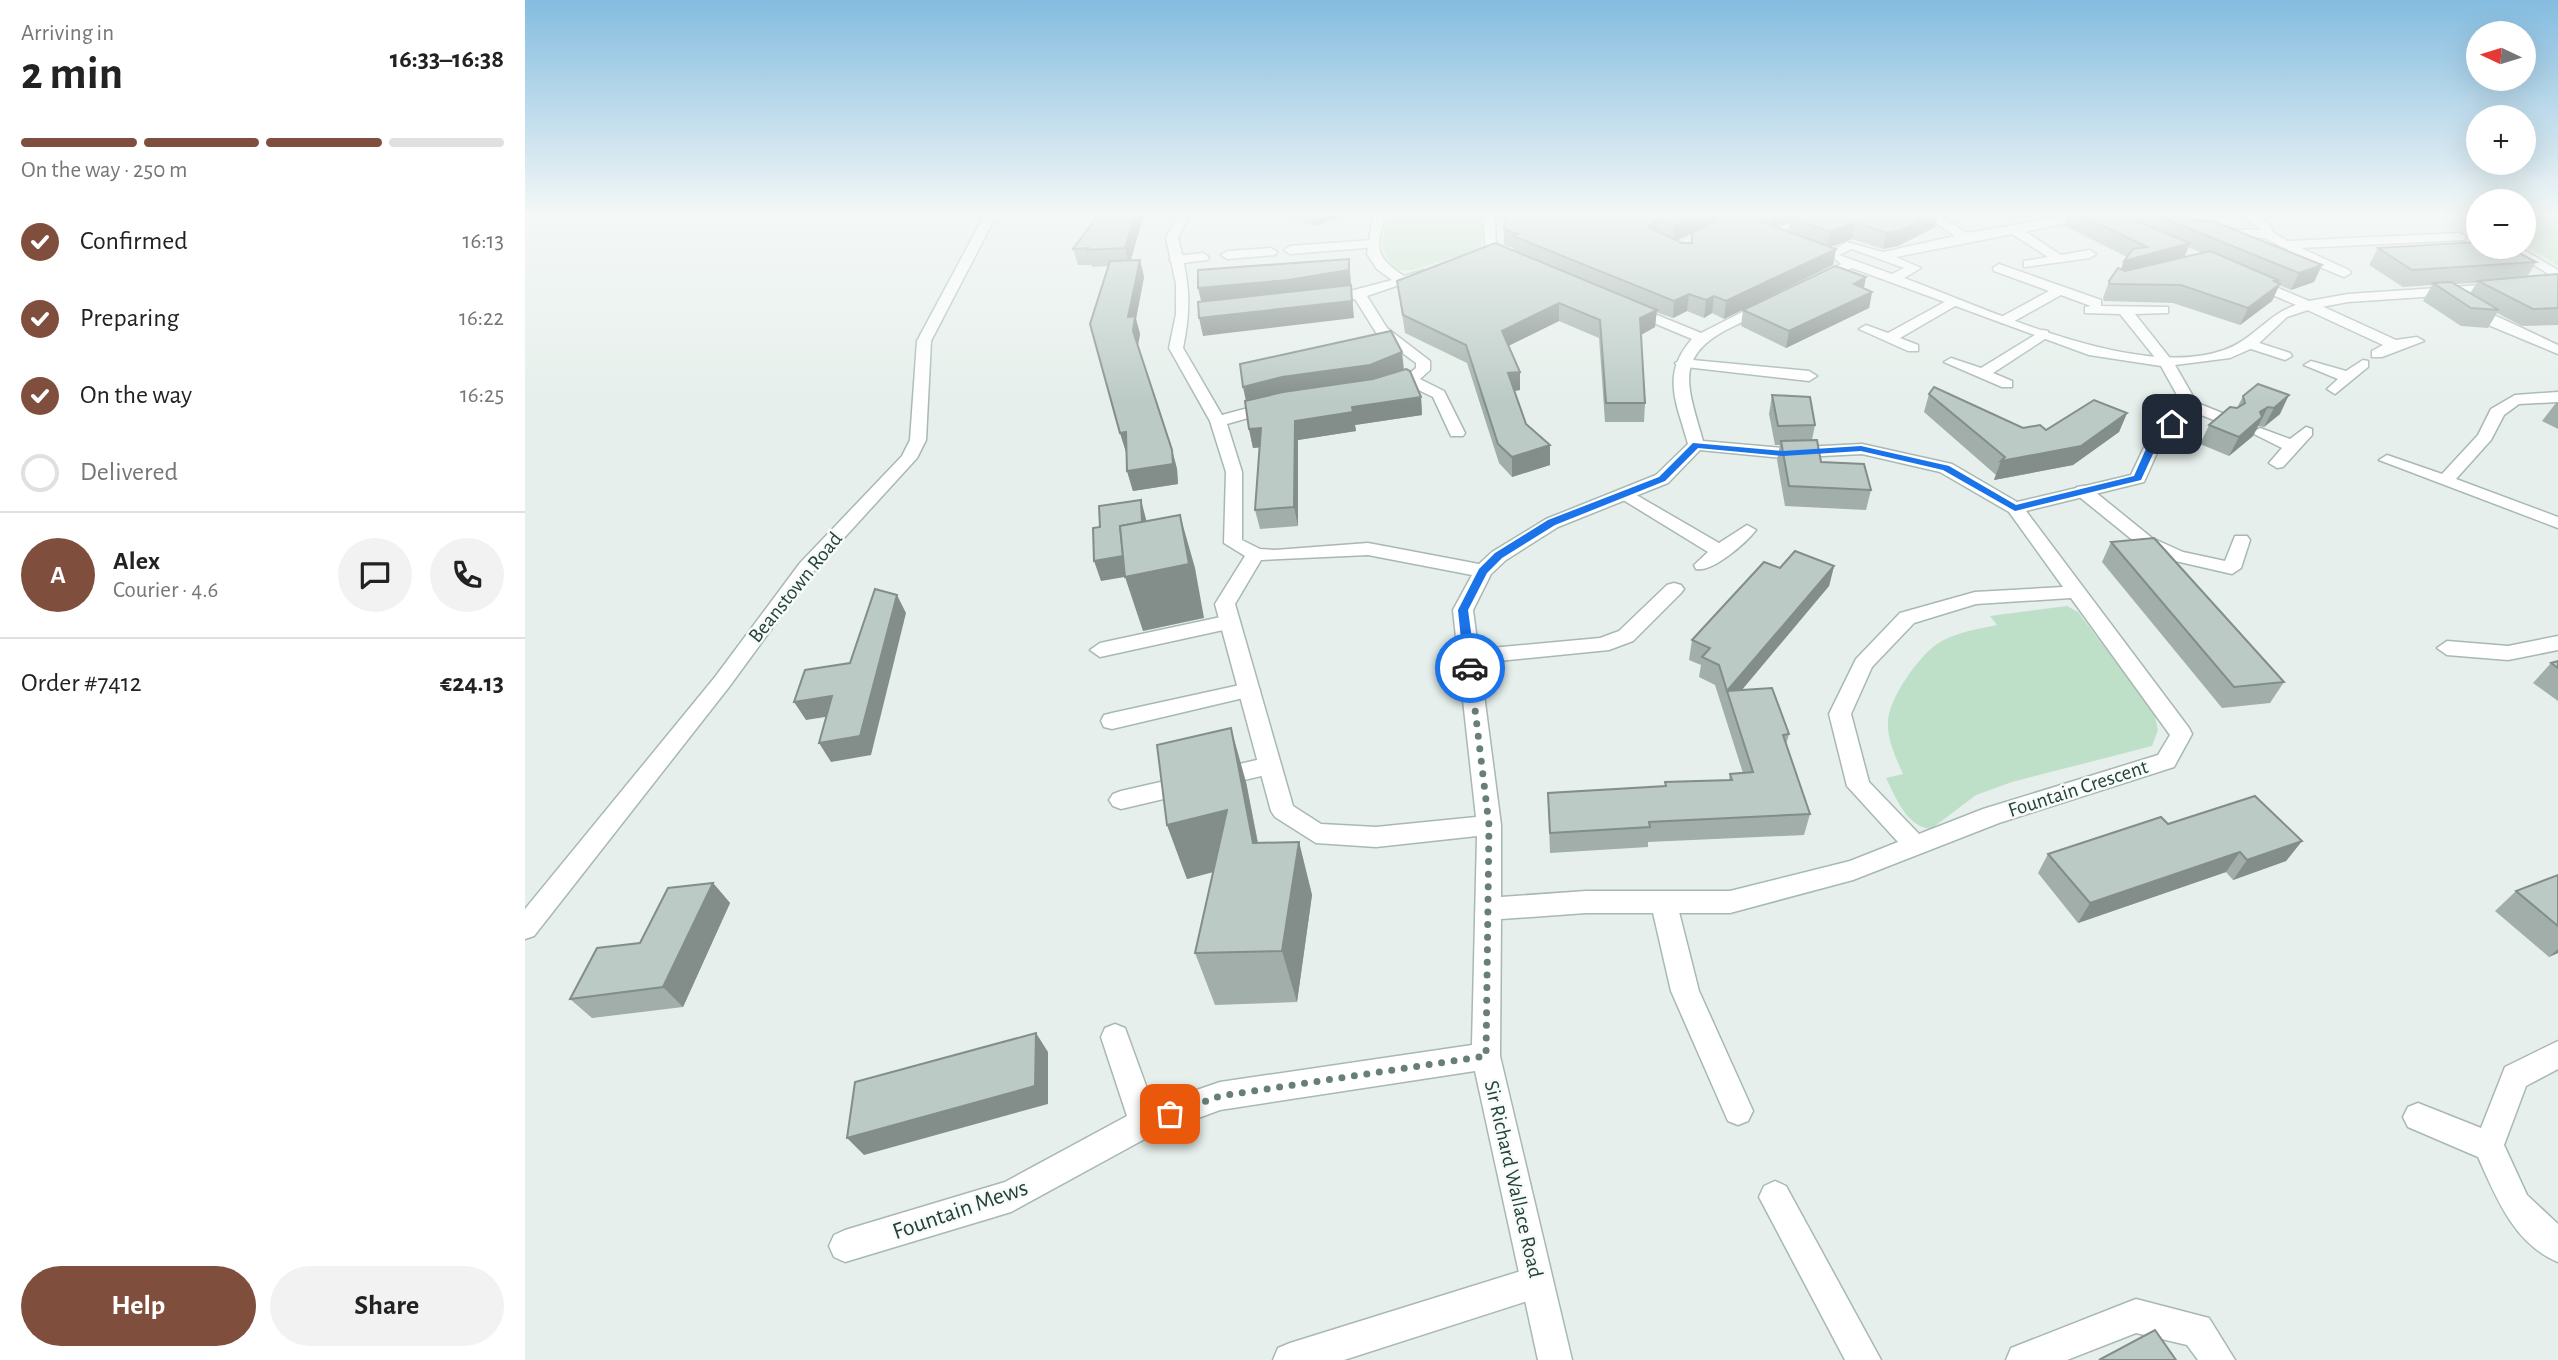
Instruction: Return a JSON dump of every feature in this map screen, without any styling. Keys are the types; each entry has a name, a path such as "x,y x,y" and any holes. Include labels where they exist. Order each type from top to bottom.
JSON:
{"street":[{"name":"Beanstown Road","path":"525,928 722,682 807,567 909,458 918,440 924,341 958,277"},
{"path":"1181,277 1189,314 1176,348 1218,421 1234,472 1233,543 1256,554 1275,556 1368,550 1483,571"},
{"path":"1397,277 1403,281"},
{"path":"1314,302 1359,294 1413,277"},
{"path":"1696,445 1680,381 1682,363 1700,338 1823,277"},
{"path":"1888,277 2094,352 2166,362 2197,361 2225,355 2250,344 2282,314 2308,305 2348,298 2558,284"},
{"path":"2025,277 2093,306 2124,310 2163,310"},
{"path":"2242,277 2394,345"},
{"path":"2006,320 2060,290"},
{"path":"2445,293 2491,321 2558,350"},
{"path":"1359,294 1383,331 1423,361 1423,370 1410,380 1373,389"},
{"path":"1614,302 1700,338"},
{"path":"1889,338 1955,302"},
{"path":"2124,310 2166,362 2190,405 2226,419"},
{"path":"1866,328 1913,348"},
{"path":"1982,374 2043,334"},
{"path":"2377,354 2394,345 2417,341"},
{"path":"2250,344 2285,356"},
{"path":"1951,362 2007,384"},
{"path":"1682,363 1809,377"},
{"path":"2335,389 2363,364"},
{"path":"2311,365 2349,377"},
{"path":"1410,380 1439,394 1458,433"},
{"path":"2446,480 2485,437 2497,412 2515,400 2558,397"},
{"path":"1218,421 1296,402"},
{"path":"2015,509 2138,478 2154,442 2190,405"},
{"path":"2277,463 2306,432"},
{"path":"2260,433 2292,446"},
{"name":"Sir Richard Wallace Road","path":"1555,1360 1486,1056 1489,825 1463,610 1483,571 1499,556 1552,523 1662,479 1696,445"},
{"name":"Fountain Crescent","path":"1490,909 1586,902 1730,902 1853,870 1991,816 2166,761 2181,733 2015,509 1946,468 1861,449 1783,453 1696,445"},
{"path":"2387,460 2558,523"},
{"path":"2083,491 2146,542 2178,555 2232,568 2241,540"},
{"path":"1626,494 1722,553"},
{"path":"1703,565 1722,553 1747,530"},
{"path":"1256,554 1224,604 1283,811 1316,833 1375,837 1489,825"},
{"path":"1469,657 1602,645 1626,636 1674,589"},
{"path":"1915,845 1859,786 1840,714 1863,664 1907,618 1975,598 2077,592"},
{"path":"1100,650 1230,622"},
{"path":"2447,648 2508,653 2558,643"},
{"path":"1112,721 1249,690"},
{"path":"1121,800 1270,766"},
{"path":"1664,904 1685,991 1738,1111"},
{"path":"1115,1037 1144,1122"},
{"path":"2489,1146 2515,1077 2558,1054"},
{"name":"Fountain Mews","path":"845,1246 1011,1196 1144,1122 1220,1096 1486,1056"},
{"path":"2419,1117 2489,1146 2516,1206 2558,1246"},
{"path":"1775,1197 1864,1360"},
{"path":"1290,1360 1537,1282"},
{"path":"2023,1360 2136,1316 2197,1330 2218,1360"}],"green space":[{"path":"2067,606 2078,612 2154,713 2158,730 2152,746 2012,782 1976,795 1931,829 1915,823 1903,810 1886,778 1903,774 1890,742 1888,722 1893,701 1907,678 1923,656 1940,642 1961,633 1997,625 1990,616"}],"building":[{"path":"1105,277 1136,277 1128,317 1135,316 1133,331 1172,450 1173,464 1127,471 1126,432 1120,433 1090,324"},
{"path":"1198,277 1303,277 1288,280 1198,288"},
{"path":"1406,277 1578,277 1657,310 1640,318 1645,403 1606,403 1600,320 1559,303 1502,331 1520,372 1508,373 1526,424 1550,445 1512,457 1498,444 1466,345 1403,315 1397,281"},
{"path":"1616,277 1776,277 1726,301 1714,296 1706,300 1689,294 1674,301"},
{"path":"1811,277 1865,277 1854,284 1872,292 1789,331 1743,310"},
{"path":"2111,277 2272,277 2280,284 2248,308 2181,285 2110,284"},
{"path":"2558,277 2558,308 2533,309 2478,281"},
{"path":"2451,282 2499,310 2471,308 2433,283"},
{"path":"1351,285 1352,301 1199,318 1198,302"},
{"path":"1391,331 1402,352 1370,365 1282,377 1243,387 1240,364"},
{"path":"1406,369 1410,371 1421,397 1352,407 1353,412 1295,421 1294,507 1255,510 1261,428 1249,429 1245,401 1283,392 1373,379"},
{"path":"2258,384 2289,395 2274,408 2268,407 2260,412 2262,417 2239,437 2209,425 2230,407 2237,408 2245,403 2243,396"},
{"path":"1934,387 2023,428 2040,425 2046,430 2094,400 2127,413 2081,446 2001,461 2005,457 1929,394"},
{"path":"1772,395 1810,397 1815,425 1778,426"},
{"path":"1817,440 1821,462 1864,464 1871,490 1789,486 1781,441"},
{"path":"1141,500 1142,522 1120,526 1123,556 1094,561 1093,528 1100,527 1099,506"},
{"path":"1180,515 1189,564 1125,577 1120,526"},
{"path":"2154,538 2284,682 2234,687 2111,542"},
{"path":"1795,551 1834,566 1727,691 1719,665 1702,657 1710,648 1692,640 1764,562 1780,568"},
{"path":"875,589 897,595 860,736 819,743 832,696 794,702 805,670 850,663"},
{"path":"1772,688 1789,734 1783,735 1810,814 1649,822 1650,827 1550,833 1548,793 1666,786 1665,782 1732,780 1730,774 1753,772 1727,691"},
{"path":"1231,728 1253,843 1299,842 1282,951 1195,953 1227,810 1167,825 1157,745"},
{"path":"2255,796 2302,841 2247,860 2240,852 2090,903 2048,854 2161,817 2168,824"},
{"path":"2558,875 2558,926 2516,891"},
{"path":"713,883 663,987 570,999 597,948 640,943 668,888"},
{"path":"1036,1033 1035,1086 847,1138 855,1082"},
{"path":"2155,1330 2176,1360 2099,1360"}],"way so far":[{"path":"1170,1114 1220,1096 1486,1056 1489,825 1470,668"}],"route":[{"path":"1470,668 1463,610 1483,571 1499,556 1552,523 1662,479 1696,445 1783,453 1861,449 1946,468 2015,509 2138,478 2154,442 2172,424"}]}
